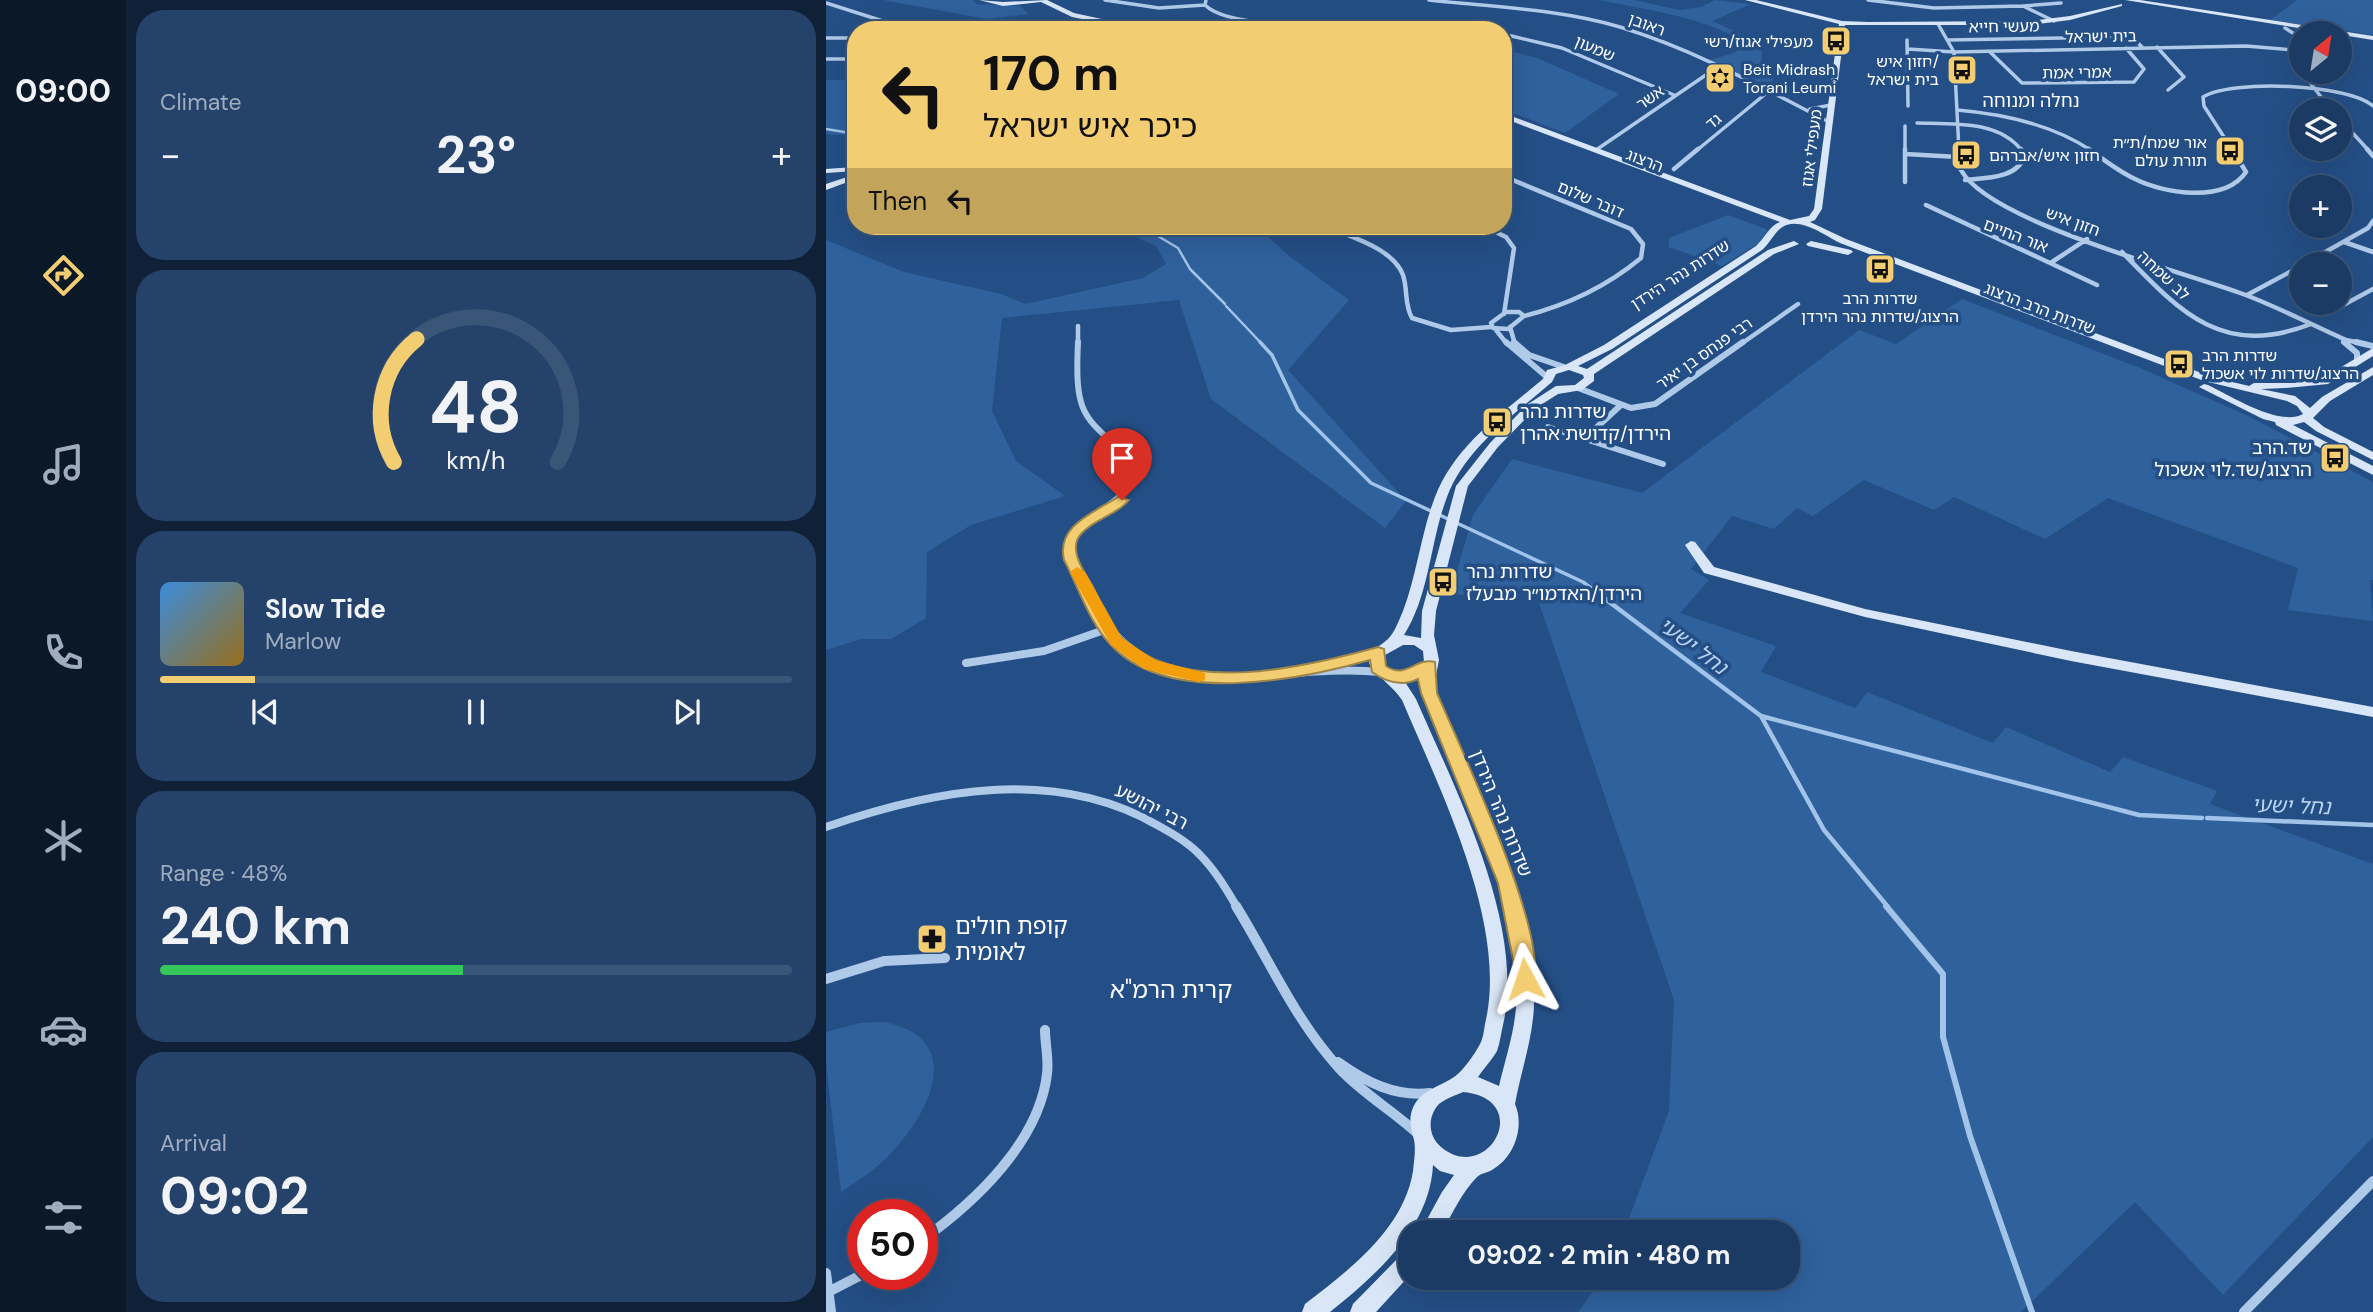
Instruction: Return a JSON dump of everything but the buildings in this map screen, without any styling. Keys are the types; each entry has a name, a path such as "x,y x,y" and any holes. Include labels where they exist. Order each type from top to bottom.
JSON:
{"main road":[{"path":"982,0 1003,4 1043,0 1072,15 1103,21"},
{"path":"1748,0 1848,25 2054,21 2101,3 2125,3 2373,40"},
{"path":"1025,1 1065,18 1080,21"},
{"path":"2125,3 2289,29"},
{"name":"מעפילי אגוז","path":"1799,222 1817,213 1831,105 1848,25"},
{"name":"מעפילי אגוז","path":"1824,231 1840,61 1848,25"},
{"path":"2352,37 2373,40"},
{"path":"1512,118 1788,222"},
{"name":"הרצוג","path":"1512,125 1775,230 1780,240 1794,244"},
{"path":"826,171 847,175"},
{"path":"826,187 847,173"},
{"name":"שדרות הרב הרצוג","path":"1788,222 1799,222 1824,231 2195,374 2238,389 2283,396"},
{"name":"שדרות נהר הירדן","path":"1548,379 1551,372 1608,347 1759,248 1775,230 1788,222"},
{"path":"1811,244 1823,240 1824,231"},
{"name":"שדרות הרב הרצוג","path":"1794,244 1811,244 1852,253 2255,409 2275,420"},
{"name":"שדרות נהר הירדן","path":"1506,1104 1523,1025 1525,979 1522,946 1507,883 1427,686 1429,611 1462,486 1488,452 1532,406 1554,392 1580,383 1771,252 1794,244"},
{"path":"2283,396 2309,390 2373,349"},
{"path":"1567,367 1580,383"},
{"path":"2275,420 2294,422 2373,370"},
{"path":"2195,374 2235,383 2280,387 2332,377"},
{"path":"1313,1312 1371,1263 1407,1216 1419,1192 1425,1169 1423,1112 1440,1092 1462,1083 1481,1063 1493,1041 1499,1003 1497,949 1484,889 1409,699 1399,684 1376,663 1378,653 1393,642 1405,623 1449,479 1480,441 1548,379 1554,386 1580,383"},
{"path":"2255,409 2255,398 2267,394"},
{"path":"2283,396 2303,405 2307,415 2320,429 2373,457"},
{"path":"2275,420 2373,471"},
{"path":"1691,545 1709,570 1865,613 2071,656 2373,712"},
{"path":"1385,674 1407,678 1429,657 1410,640 1393,642"},
{"path":"1422,1141 1444,1164 1458,1168 1473,1166 1492,1157 1506,1142 1510,1129 1506,1104 1488,1087 1462,1083"},
{"path":"1437,1220 1448,1199 1473,1166"},
{"path":"1361,1312 1398,1273"}],"street":[{"path":"1105,0 1158,8 1206,2 1207,9 1224,17 1249,21"},
{"name":"ראובן","path":"1429,0 1506,7 1597,22 1643,35 1719,66 1829,122"},
{"path":"1868,0 1934,8 2061,3"},
{"path":"826,3 883,21"},
{"path":"2023,6 2054,21"},
{"path":"1917,123 1956,126 2001,134 2013,140 2025,155 2023,162 2004,176 1965,180 1958,157 1956,126 1954,52 1938,24"},
{"path":"2284,28 2289,30"},
{"name":"שמעון","path":"1512,36 1562,47 1674,94"},
{"name":"מעשי חייא","path":"1947,40 2123,37 2133,38 2143,47"},
{"path":"826,38 847,38"},
{"path":"1907,40 1908,106"},
{"name":"בית ישראל","path":"1908,49 1954,52 2246,46 2289,50"},
{"path":"2157,47 2184,77 2168,90"},
{"name":"אמרי אמת","path":"1989,51 2018,82 2039,85 2134,82 2144,69 2126,48"},
{"path":"826,60 847,60"},
{"name":"אשר","path":"1596,150 1674,94 1719,66"},
{"path":"2310,84 2321,98"},
{"path":"1957,110 2021,119 2068,137 2141,182 2201,192 2241,183 2246,172 2204,106 2202,100 2207,93 2219,88 2242,86 2314,91 2362,97 2373,106"},
{"name":"גד","path":"1674,169 1769,91"},
{"name":"ראובן","path":"1803,107 1818,110 1831,105"},
{"path":"1905,126 1905,182"},
{"path":"2352,132 2373,156"},
{"path":"1905,155 1958,157"},
{"name":"דובר שלום","path":"1512,180 1631,229 1642,238 1643,244 1641,258 1604,284 1552,310 1524,316"},
{"name":"חזון איש","path":"1965,180 2006,208 2121,252 2247,295 2328,332 2373,349"},
{"name":"אור החיים","path":"1926,205 1967,229 2052,262 2097,285"},
{"path":"2326,252 2373,221"},
{"path":"1343,235 1388,259 1402,273 1405,302 1412,318 1436,329 1493,328 1510,327 1524,316 1516,311 1504,314 1491,323 1493,328 1514,352 1548,379"},
{"path":"1503,235 1513,242 1514,248 1504,314"},
{"path":"2052,262 2087,239"},
{"path":"2344,242 2373,252"},
{"name":"לב שמחה","path":"2121,252 2165,297 2209,326 2254,337 2278,336 2311,324"},
{"path":"2247,295 2289,272"},
{"path":"2352,300 2373,289"},
{"name":"רבי פנחס בן יאיר","path":"1580,383 1620,405 1640,408 1662,401 1798,304"},
{"path":"1078,326 1077,392 1089,422 1139,468 1135,486 1122,500 1082,526 1069,538 1071,560 1107,629 1131,653 1170,672 1228,678 1348,668 1385,674"},
{"path":"1510,327 1511,338 1521,349 1537,359 1567,367"},
{"name":"חזון איש","path":"2328,332 2353,349 2359,357 2357,361"},
{"name":"רבי פנחס בן יאיר","path":"1580,383 1600,396"},
{"path":"1584,439 1620,405"},
{"path":"1548,427 1663,464"},
{"path":"966,663 1044,651 1107,629"},
{"path":"1314,670 1378,653"},
{"name":"רבי יהושע","path":"826,827 900,805 985,791 1076,794 1118,805 1180,838 1210,866 1237,904 1300,1020 1344,1074 1422,1141"},
{"path":"826,979 883,959 916,956 945,958"},
{"path":"938,1226 971,1198 1010,1157 1034,1116 1047,1076 1045,1030"},
{"name":"רבי יהושע","path":"1317,1042 1338,1062 1379,1087 1422,1095 1440,1092"},
{"path":"2244,1312 2373,1181"},
{"path":"826,1273 831,1312"},
{"path":"828,1292 847,1282"}],"shaded area":[{"path":"883,0 973,0 977,4 1020,6 1029,14 986,19"},
{"path":"1599,0 1633,0 1680,10 1701,7 1715,0 1751,4 1712,21 1754,40 1762,52 1761,66 1777,74 1768,87 1706,61 1734,53 1746,45 1716,28 1697,21"},
{"path":"2297,0 2373,0 2373,35 2352,32 2352,21 2289,23 2270,20"},
{"path":"1512,51 1537,58 1619,94 1565,133 1512,112"},
{"path":"826,80 847,80 847,135 826,134"},
{"path":"1728,215 1766,229 1769,234 1722,266 1669,247 1669,238"},
{"path":"1132,235 1267,235 1289,256 1349,300 1288,370 1406,501 1385,528 1211,399 1179,300 1002,318 992,411 1016,461 1065,496 971,525 927,552 926,618 891,639 861,639 826,650 826,240 904,272 1001,294 1025,304 1143,278 1166,264 1156,246"},
{"path":"1962,299 2140,368 2248,416 2373,482 2373,580 2370,580 2373,621 2288,610 2298,568 2108,498 2045,539 1954,497 1934,510 1864,480 1813,516 1797,508 1774,529 1732,516 1691,569 1709,580 1680,613 1776,646 1761,672 1855,708 1867,692 1993,743 2006,727 2110,772 2123,757 2217,791 2210,804 2373,864 2373,1137 2223,1295 2135,1202 2021,1312 1578,1312 1594,1290 1800,1290 1800,1220 1628,1220 1669,1111 1674,1000 1535,591 1450,595 1473,515 1512,459 1642,493 1859,330 1896,344"},
{"path":"884,1022 909,1030 925,1043 933,1059 933,1077 928,1097 919,1116 892,1152 868,1174 841,1192 826,1063 826,1032 860,1023"}],"waterway":[{"name":"נחל ישעי","path":"826,129 847,132"},
{"name":"נחל ישעי","path":"1156,235 1178,248 1190,269 1225,304"},
{"name":"נחל ישעי","path":"1226,306 1262,344"},
{"name":"נחל ישעי","path":"1260,342 1272,355 1298,410 1371,483 1583,582 1595,591"},
{"name":"נחל ישעי","path":"1592,589 1761,716"},
{"name":"נחל ישעי","path":"1761,716 2139,815 2202,818"},
{"path":"1761,716 1824,830 1888,907"},
{"name":"נחל ישעי","path":"2207,818 2373,825"},
{"path":"1886,906 1943,974 1943,1037 1970,1136 2032,1312"}],"slow traffic":[{"path":"1077,572 1094,607 1116,642 1150,665 1199,677"}],"place":[{"name":"מעפילי אגוז/רשי","path":"1836,41"},
{"name":"חזון איש/ בית ישראל","path":"1962,70"},
{"name":"Beit Midrash Torani Leumi","path":"1720,78"},
{"name":"אור שמח/ת״ת תורת עולם","path":"2230,151"},
{"name":"חזון איש/אברהם","path":"1966,155"},
{"name":"שדרות הרב הרצוג/שדרות נהר הירדן","path":"1880,269"},
{"name":"שדרות הרב הרצוג/שדרות לוי אשכול","path":"2179,364"},
{"name":"שדרות נהר הירדן/קדושת אהרן","path":"1497,422"},
{"name":"שד.הרב הרצוג/שד.לוי אשכול","path":"2335,458"},
{"name":"שדרות נהר הירדן/האדמו״ר מבעלז","path":"1443,582"},
{"name":"קופת חולים לאומית","path":"932,939"}],"district":[{"name":"נחלה ומנוחה","path":"2031,101"},
{"name":"קרית הרמ\"א","path":"1171,990"}],"route":[{"path":"1122,500 1074,532 1069,538 1068,547 1071,560 1094,607 1116,642 1150,665 1193,676 1228,678 1314,670 1378,653 1378,668 1389,676 1407,678 1429,666 1426,678 1429,693 1507,883 1522,946 1525,979"}]}
